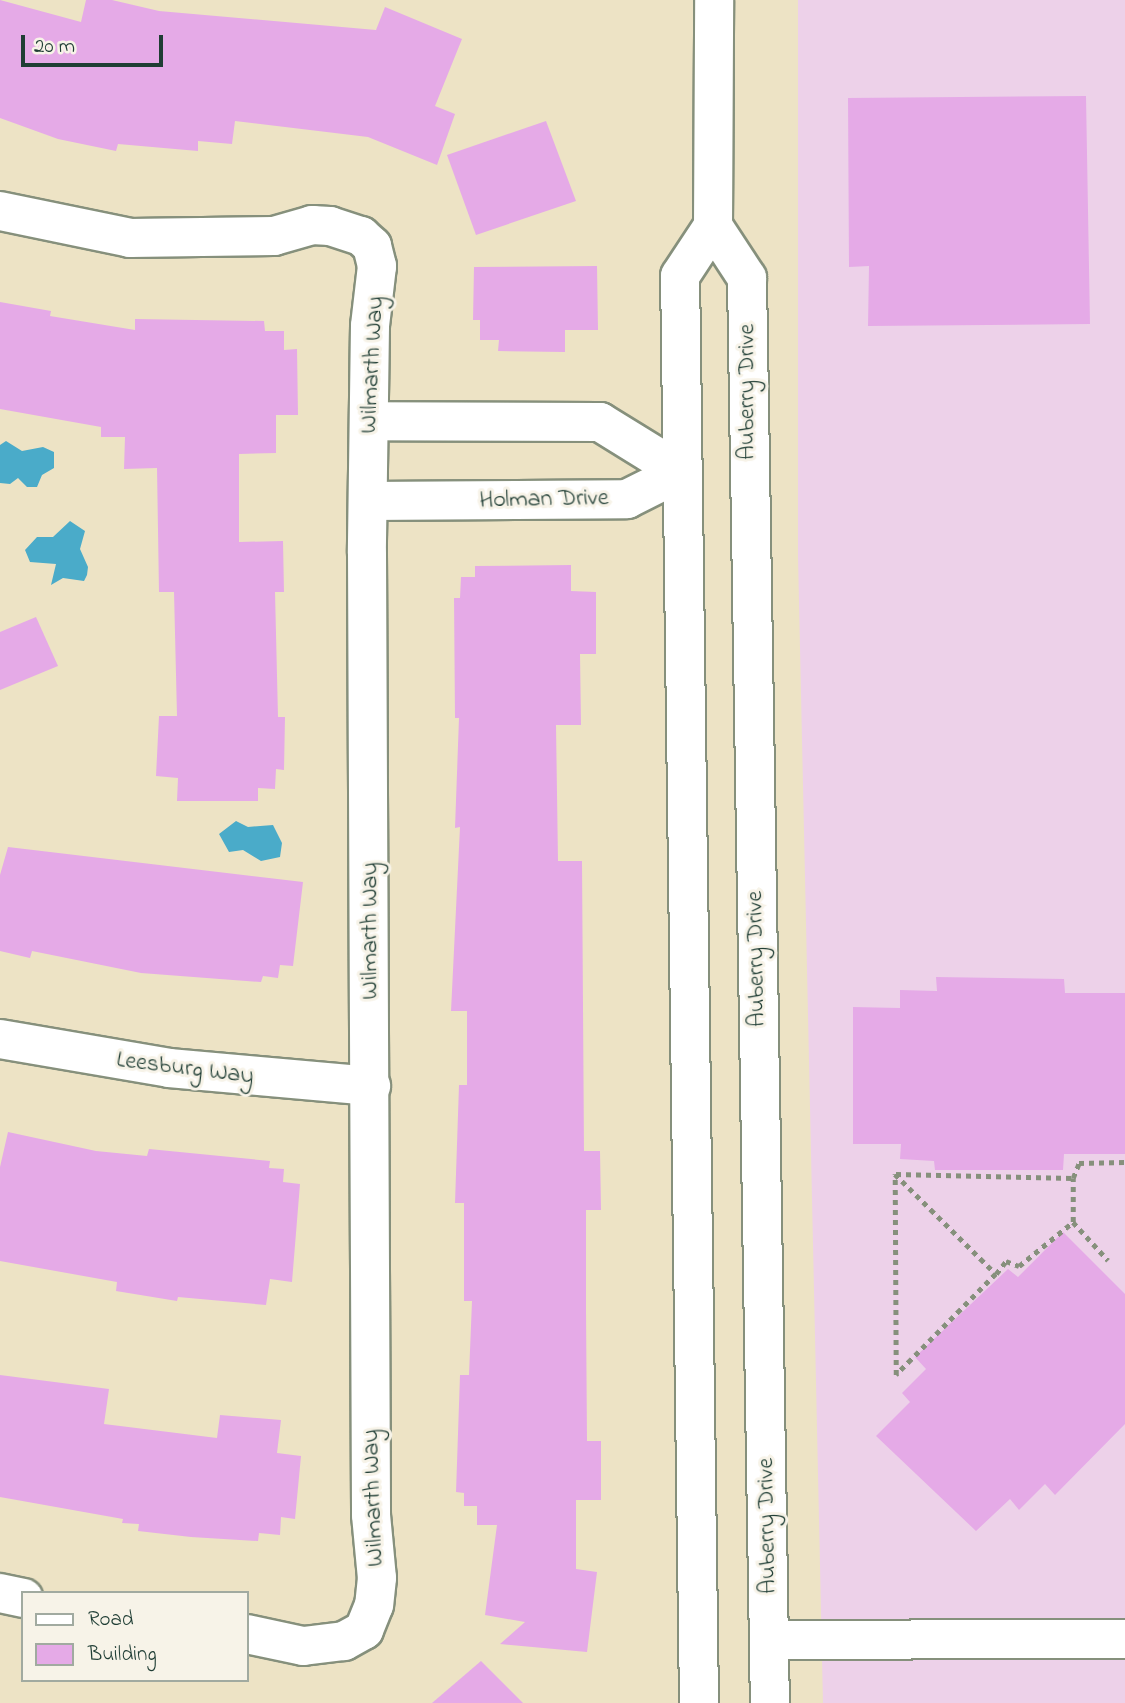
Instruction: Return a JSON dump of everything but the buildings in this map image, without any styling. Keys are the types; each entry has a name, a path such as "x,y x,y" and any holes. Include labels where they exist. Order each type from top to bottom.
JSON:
{"street":[{"path":"699,1703 680,276 713,226 714,0"},
{"name":"Wilmarth Way","path":"0,211 130,238 274,236 312,225 361,236 372,246 377,266 370,326 368,502 371,1515 377,1578 374,1605 364,1630 344,1641 303,1646 248,1634"},
{"name":"Auberry Drive","path":"713,226 747,278 770,1703"},
{"path":"369,421 600,422 681,472"},
{"name":"Holman Drive","path":"368,502 627,499 681,472"},
{"name":"Leesburg Way","path":"0,1039 169,1068 371,1086"},
{"path":"0,1593 21,1598"},
{"path":"770,1640 1125,1639"}],"path":[{"path":"1108,1260 1073,1222 1073,1178 1079,1163 1125,1162"},
{"path":"895,1174 1073,1178"},
{"path":"895,1174 896,1375 1006,1261 1019,1266 1073,1222"},
{"path":"895,1174 996,1274"}],"shaded area":[{"path":"798,0 1125,0 1125,1703 823,1703 798,556"}],"water":[{"path":"6,441 22,451 43,447 54,452 54,468 42,475 37,487 27,487 18,478 10,484 0,483 0,445"},
{"path":"70,521 85,531 80,549 88,567 87,575 84,581 63,578 51,585 56,564 30,562 25,550 37,537 53,537"},
{"path":"236,821 248,827 273,825 282,843 280,857 261,861 243,850 229,852 219,834"}]}
